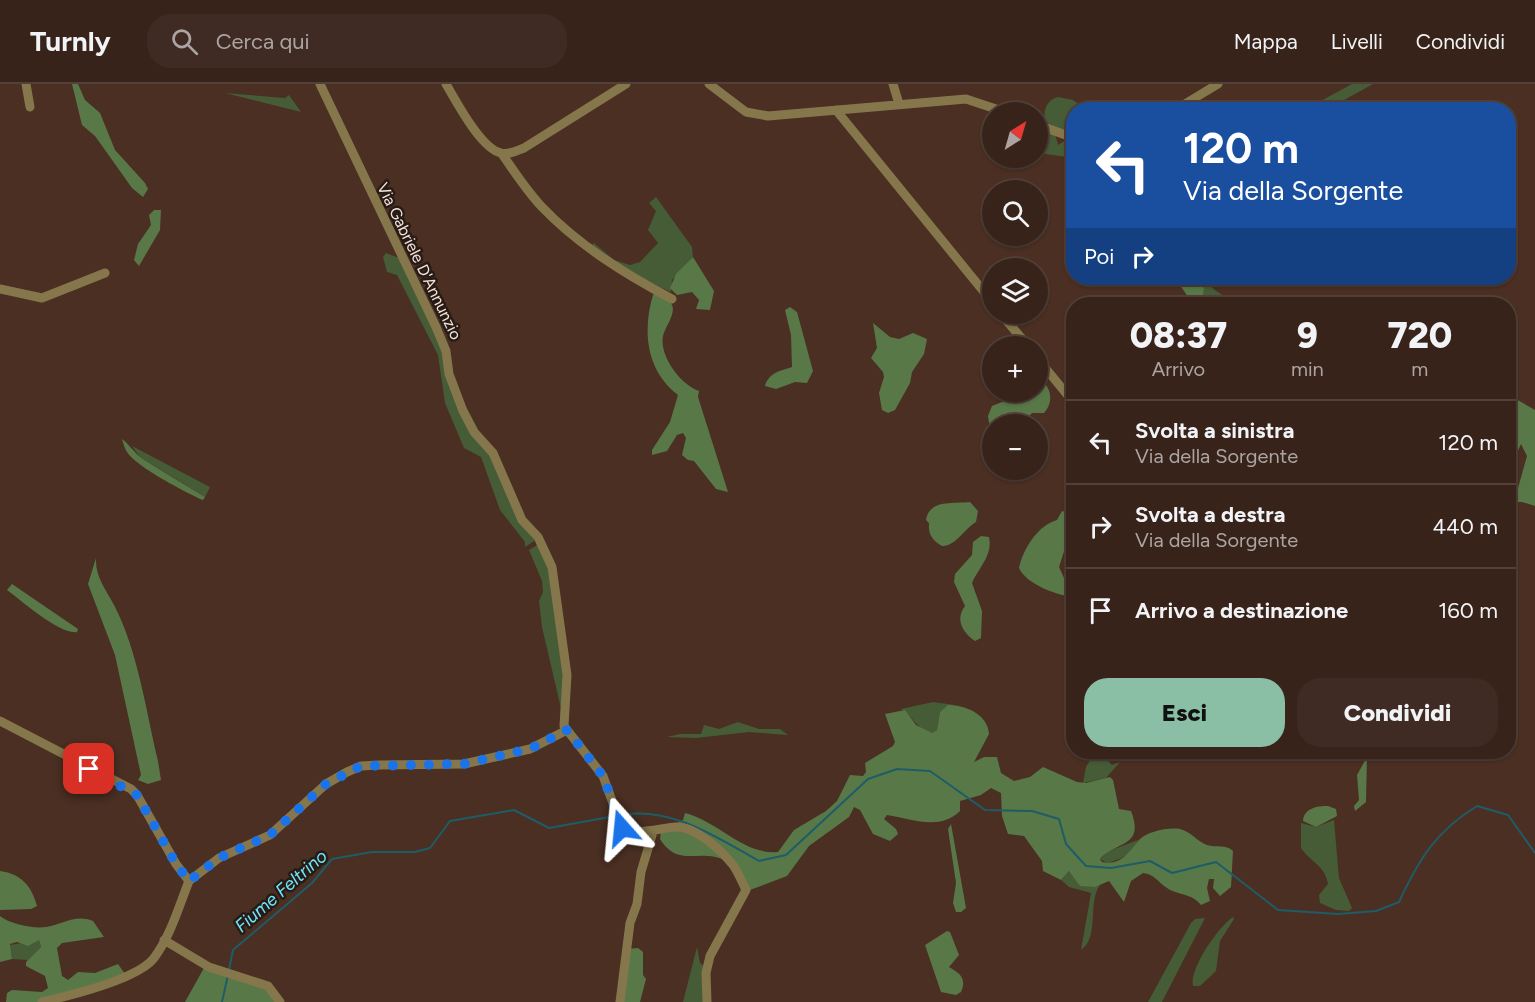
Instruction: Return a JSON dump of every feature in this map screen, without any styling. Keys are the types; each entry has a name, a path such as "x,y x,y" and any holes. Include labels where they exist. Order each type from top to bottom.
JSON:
{"street":[{"path":"26,84 30,107"},
{"name":"Via Gabriele D'Annunzio","path":"320,84 436,327 446,351 448,374 463,411 474,432 493,453 522,519 538,537 552,567 567,675 564,726 567,730"},
{"path":"446,84 482,137 495,151 502,154 538,204 566,231 633,279 672,299"},
{"path":"502,154 524,148 626,84"},
{"path":"709,84 746,112 755,114 966,99 982,104"},
{"path":"893,84 899,104"},
{"path":"1188,102 1218,84"},
{"path":"836,110 845,118 982,289"},
{"path":"1048,129 1066,135"},
{"path":"0,289 42,298 105,273"},
{"path":"1009,324 1020,336"},
{"path":"1048,371 1066,393"},
{"path":"0,721 131,789 137,795 176,864 189,881"},
{"path":"42,1002 74,994 145,966 153,959 164,940 189,881 219,858 270,835 326,784 361,766 464,764 530,749 567,730 603,776 622,828 653,832 678,826 695,832 734,866 747,891 710,956 706,974 707,1002"},
{"path":"620,1002 630,923 653,832"},
{"path":"164,940 209,968 268,986 280,1002"}],"green space":[{"path":"72,84 78,84 85,100 100,113 115,150 145,183 148,189 143,197 132,188 95,136 82,125"},
{"path":"1352,84 1373,84 1341,102 1319,102"},
{"path":"225,93 285,98 289,95 301,112"},
{"path":"1058,97 1076,102 1066,102 1066,132 1048,125 1050,101"},
{"path":"1048,131 1055,133 1058,145 1066,140 1066,157 1048,154"},
{"path":"656,197 692,247 693,257 672,280 671,292 637,277 592,245 594,243 614,260 630,265 640,262 658,243 648,230 656,211 649,203"},
{"path":"154,210 161,210 160,230 139,266 134,260 138,244 151,225 149,215"},
{"path":"386,253 399,258 444,349 447,370 534,536 534,541 525,547 525,542 500,510 481,457 464,448 445,403 438,355 397,275 387,272 383,257"},
{"path":"693,257 714,291 710,310 696,309 699,300 692,292 677,295 670,288 676,274"},
{"path":"1180,285 1202,285 1204,288 1203,297 1188,297"},
{"path":"1202,285 1209,285 1225,297 1201,297 1204,288"},
{"path":"654,292 667,299 672,305 671,316 663,336 664,352 673,369 685,383 699,391 698,397 728,492 716,489 694,461 682,455 686,438 683,433 677,435 667,451 652,455 652,450 670,422 678,395 659,373 649,348 648,320"},
{"path":"790,307 797,312 813,371 807,383 795,382 776,389 765,386 769,378 792,367 791,335 785,310"},
{"path":"873,323 890,337 899,339 913,333 927,339 924,354 912,372 910,383 895,410 888,413 882,410 879,393 884,377 883,372 871,358 877,348"},
{"path":"1048,388 1050,394 1049,404 1044,413 989,414 992,406 1002,402 1048,402"},
{"path":"1516,399 1535,410 1535,506 1516,502 1516,489 1527,456 1521,444 1516,455"},
{"path":"122,439 143,459 205,497 203,500 174,486 140,465 127,452"},
{"path":"132,446 210,487 205,497 140,457"},
{"path":"970,502 978,511 976,522 951,544 942,546 930,534 929,523 926,520 928,513 943,504"},
{"path":"1062,511 1066,512 1066,546 1059,567 1066,579 1066,595 1035,584 1019,568 1032,539 1044,527 1057,520"},
{"path":"981,536 989,537 990,544 987,556 972,583 982,611 981,638 975,641 961,625 960,620 965,606 954,582 955,574 972,555 973,542"},
{"path":"539,544 548,559 565,671 563,717 542,627 539,601 543,592 542,581 529,550"},
{"path":"96,558 99,577 122,623 140,682 161,780 148,784 138,780 141,775 115,655 88,584"},
{"path":"12,584 78,629 77,632 70,632 51,623 31,609 7,590"},
{"path":"933,702 962,706 951,705 940,712 937,730 932,733 922,729 901,709"},
{"path":"948,705 974,712 985,721 988,727 989,734 974,762 984,757 997,757 1001,773 1014,781 1030,777 1043,767 1077,782 1086,783 1110,777 1113,780 1119,809 1131,811 1134,831 1127,842 1100,859 1102,862 1109,863 1119,860 1148,834 1160,830 1179,829 1207,845 1233,851 1231,887 1220,896 1213,888 1214,879 1209,879 1207,888 1210,901 1201,905 1194,898 1172,891 1153,877 1143,873 1131,881 1124,902 1109,881 1095,887 1080,886 1069,871 1061,880 1043,871 1042,861 1024,836 1008,834 1002,816 1001,793 991,788 981,795 960,801 960,811 944,821 925,822 887,815 884,819 896,829 898,834 890,841 873,834 860,810 854,807 849,817 809,846 787,876 750,890 737,870 727,861 717,857 675,853 667,848 660,839 661,831 683,820 685,813 709,823 753,848 765,852 778,852 794,830 826,811 837,801 850,775 863,776 866,772 865,763 893,746 895,742 885,714 905,710 916,725 932,733 937,730 940,712"},
{"path":"738,722 759,729 780,729 788,735 749,732 696,738 667,737 680,734 701,734 704,725 719,729"},
{"path":"1091,759 1106,759 1112,765 1120,762 1106,778 1083,783 1086,767"},
{"path":"1367,759 1366,802 1355,811 1354,806 1359,800 1357,775"},
{"path":"1328,806 1336,809 1337,816 1316,827 1303,821 1308,811 1316,807"},
{"path":"1334,820 1339,878 1352,908 1349,911 1336,910 1320,903 1319,895 1328,884 1324,872 1301,848 1301,823 1316,827"},
{"path":"951,824 966,908 961,912 956,912 953,903 956,883 948,829"},
{"path":"1138,840 1130,853 1122,858 1107,863 1100,859 1109,851"},
{"path":"0,871 14,875 25,882 37,906 31,909 0,910"},
{"path":"1069,871 1072,872 1080,886 1100,885 1094,901 1090,937 1081,950 1091,893 1069,887 1061,880"},
{"path":"0,916 16,924 35,927 46,927 75,919 93,921 104,937 62,943 57,948 62,976 68,980 78,972 95,973 118,964 125,974 38,1002 6,1002 7,993 12,990 42,992 48,988 45,976 26,966 26,962 41,947 39,940 28,946 17,942 10,944 12,959 0,962"},
{"path":"1233,917 1234,919 1220,941 1216,971 1200,986 1193,986 1195,969 1200,959 1220,930"},
{"path":"1205,918 1162,1002 1148,1002 1191,923 1195,919"},
{"path":"947,931 950,932 959,955 949,967 963,980 961,992 956,995 941,992 925,945"},
{"path":"39,940 41,947 28,960 12,959 10,945"},
{"path":"697,947 700,963 704,966 706,1002 683,1002"},
{"path":"638,948 643,952 643,975 646,979 640,1002 621,1002 628,949"},
{"path":"205,966 269,989 278,1002 185,1002"}],"waterway":[{"name":"Fiume Feltrino","path":"620,815 639,813 675,819 710,834 759,861 786,855 868,779 897,769 930,771 985,810 1032,811 1059,819 1066,844 1086,866 1111,868 1150,861 1172,873 1216,862 1278,910 1338,914 1376,911 1399,902 1430,847 1450,826 1477,806 1508,815 1535,853"},
{"name":"Fiume Feltrino","path":"229,970 233,950 312,883 332,859 372,852 415,852 430,848 450,821 514,810 549,828 615,816"},
{"name":"Fiume Feltrino","path":"222,1002 228,975"}],"route":[{"path":"89,769 131,789 137,795 183,876 189,881 204,866 270,835 326,784 361,766 464,764 530,749 567,730 603,776 622,828"}]}
